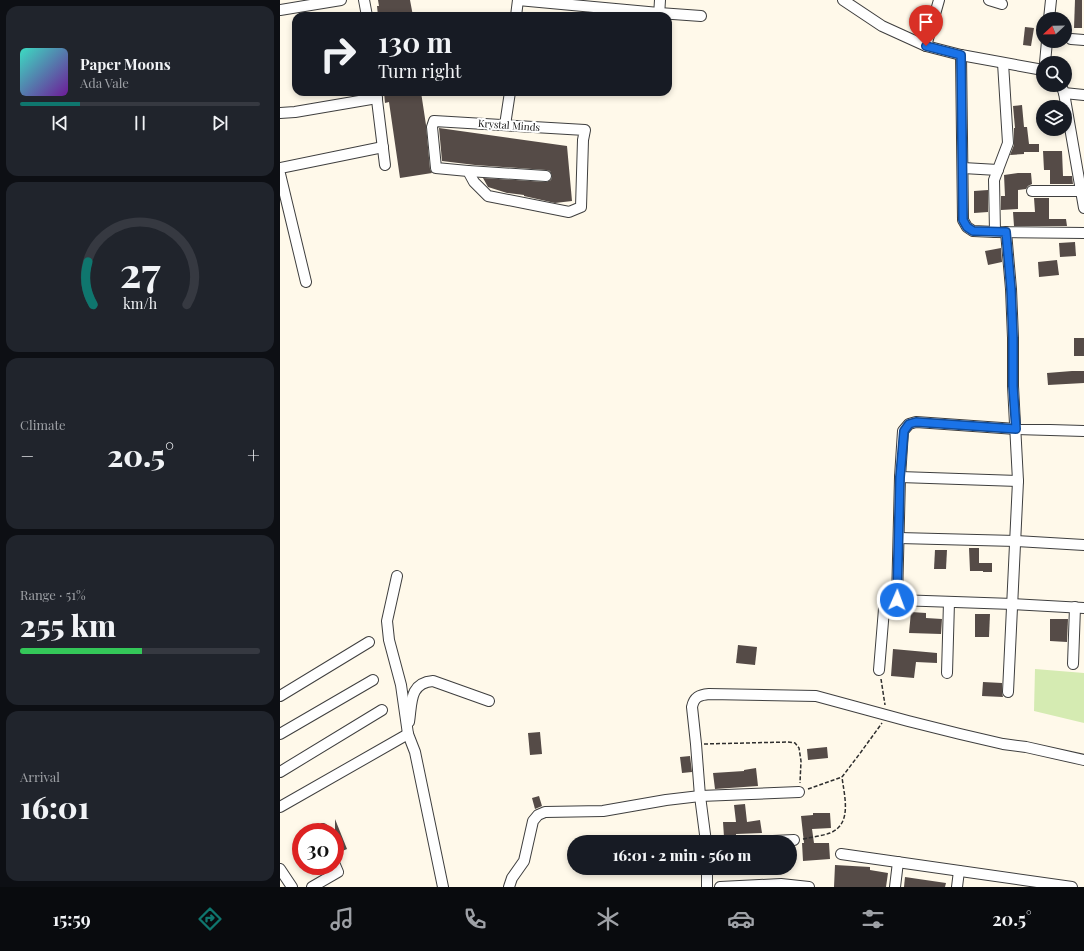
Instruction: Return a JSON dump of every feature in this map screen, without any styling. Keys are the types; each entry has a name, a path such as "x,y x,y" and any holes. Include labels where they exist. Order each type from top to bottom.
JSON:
{"street":[{"path":"280,10 341,0"},
{"path":"364,0 366,12"},
{"path":"516,12 518,0 631,12"},
{"path":"659,12 660,0"},
{"path":"843,0 882,26 926,46 961,55 1036,69"},
{"path":"926,46 939,0"},
{"path":"988,0 1002,4"},
{"path":"1050,12 1051,0"},
{"path":"672,15 701,16"},
{"path":"1072,39 1084,40"},
{"path":"961,55 963,220 967,227 973,231 1084,233"},
{"path":"995,232 994,180 1008,144 1003,63"},
{"path":"1063,92 1084,208"},
{"path":"1072,92 1084,95"},
{"path":"280,113 295,112 371,96"},
{"path":"376,96 385,165"},
{"path":"506,125 510,96"},
{"name":"Krystal Minds","path":"434,121 506,125 585,130 581,207 569,212 488,196 474,182 468,171 436,168 432,127 434,121"},
{"path":"280,168 383,147"},
{"path":"963,168 998,170"},
{"path":"468,171 546,176"},
{"path":"280,174 306,282"},
{"path":"1032,191 1081,191"},
{"path":"1006,232 1011,289 1013,386 1018,481 1008,692"},
{"path":"897,600 900,477 904,431 909,424 923,422 1016,429 1084,430"},
{"path":"900,477 1018,481"},
{"path":"899,538 1084,545"},
{"path":"397,576 387,621 389,640 401,686 408,734 415,752 443,887"},
{"path":"879,670 884,609 886,605 897,600 1079,608 1074,664"},
{"path":"947,673 949,602"},
{"path":"280,696 370,642"},
{"path":"280,734 373,680"},
{"path":"408,734 415,690 425,682 433,681 489,702"},
{"path":"705,835 692,707 696,698 701,695 816,696 1003,744 1026,747 1084,760"},
{"path":"280,772 382,710"},
{"path":"280,807 408,734"},
{"path":"509,887 512,878 524,862 533,821 538,815 545,812 603,811 666,800 700,796 799,792"},
{"path":"841,854 959,871 1023,884 1072,887"},
{"path":"895,887 898,862"},
{"path":"280,869 292,887"},
{"path":"957,887 959,871"},
{"path":"312,887 333,875"},
{"path":"707,875 707,887"},
{"path":"720,887 781,884 809,887"}],"path":[{"path":"696,744 795,743 800,748 801,761 799,792 842,777 887,715 879,670"},
{"path":"797,839 830,833 840,828 844,819 845,803 842,777"}],"green space":[{"path":"1035,669 1084,673 1084,723 1034,711"}],"building":[{"path":"378,0 410,0 412,12 378,12 377,6 379,6"},
{"path":"1075,0 1082,0 1082,28 1074,28"},
{"path":"1025,27 1034,28 1031,46 1023,45"},
{"path":"384,96 422,96 430,169 432,173 400,178 389,102 385,103"},
{"path":"1022,105 1024,127 1027,127 1029,144 1039,144 1039,152 1024,152 1024,154 1010,155 1014,145 1015,128 1013,106"},
{"path":"439,128 567,146 572,201 555,203 524,195 507,193 488,187 483,178 546,182 551,180 552,176 550,171 546,170 442,161"},
{"path":"1043,151 1062,151 1063,176 1072,176 1073,184 1050,184 1050,170 1044,170"},
{"path":"1031,173 1032,184 1026,189 1018,190 1018,209 1001,210 1001,196 1005,196 1004,175"},
{"path":"988,190 988,212 974,213 974,191"},
{"path":"1034,198 1049,198 1049,219 1066,219 1067,226 1014,226 1013,212 1035,212"},
{"path":"1075,242 1076,256 1060,257 1059,243"},
{"path":"1001,248 1002,262 988,265 985,251"},
{"path":"1057,260 1059,275 1039,277 1038,262"},
{"path":"1074,338 1084,338 1084,356 1074,356"},
{"path":"1084,371 1084,383 1048,385 1047,373"},
{"path":"969,548 979,548 979,563 992,563 992,572 970,571"},
{"path":"935,550 947,550 946,569 934,569"},
{"path":"911,612 926,613 926,618 942,619 941,634 909,633"},
{"path":"975,614 990,614 989,637 975,637"},
{"path":"1050,619 1068,619 1067,642 1050,641"},
{"path":"738,645 757,647 755,665 736,663"},
{"path":"893,649 937,653 937,663 916,662 914,678 891,676"},
{"path":"983,682 1002,683 1003,697 982,696"},
{"path":"540,732 542,754 530,755 528,733"},
{"path":"827,747 828,758 808,760 807,749"},
{"path":"690,756 692,772 682,773 680,757"},
{"path":"756,768 758,786 715,789 713,773 744,771"},
{"path":"539,796 542,806 535,809 532,798"},
{"path":"745,804 747,822 760,820 762,833 724,835 723,822 736,822 734,805"},
{"path":"813,813 830,813 831,828 812,829 814,843 829,843 830,859 803,861 802,843 804,843 801,816 813,815"},
{"path":"344,842 347,849 344,850"},
{"path":"835,865 870,867 870,870 888,873 886,887 834,887"},
{"path":"905,877 946,883 945,887 904,887"}],"route":[{"path":"897,600 900,477 904,431 909,424 916,422 1016,429 1013,386 1011,289 1006,232 973,231 967,227 963,220 961,55 926,46"}]}
